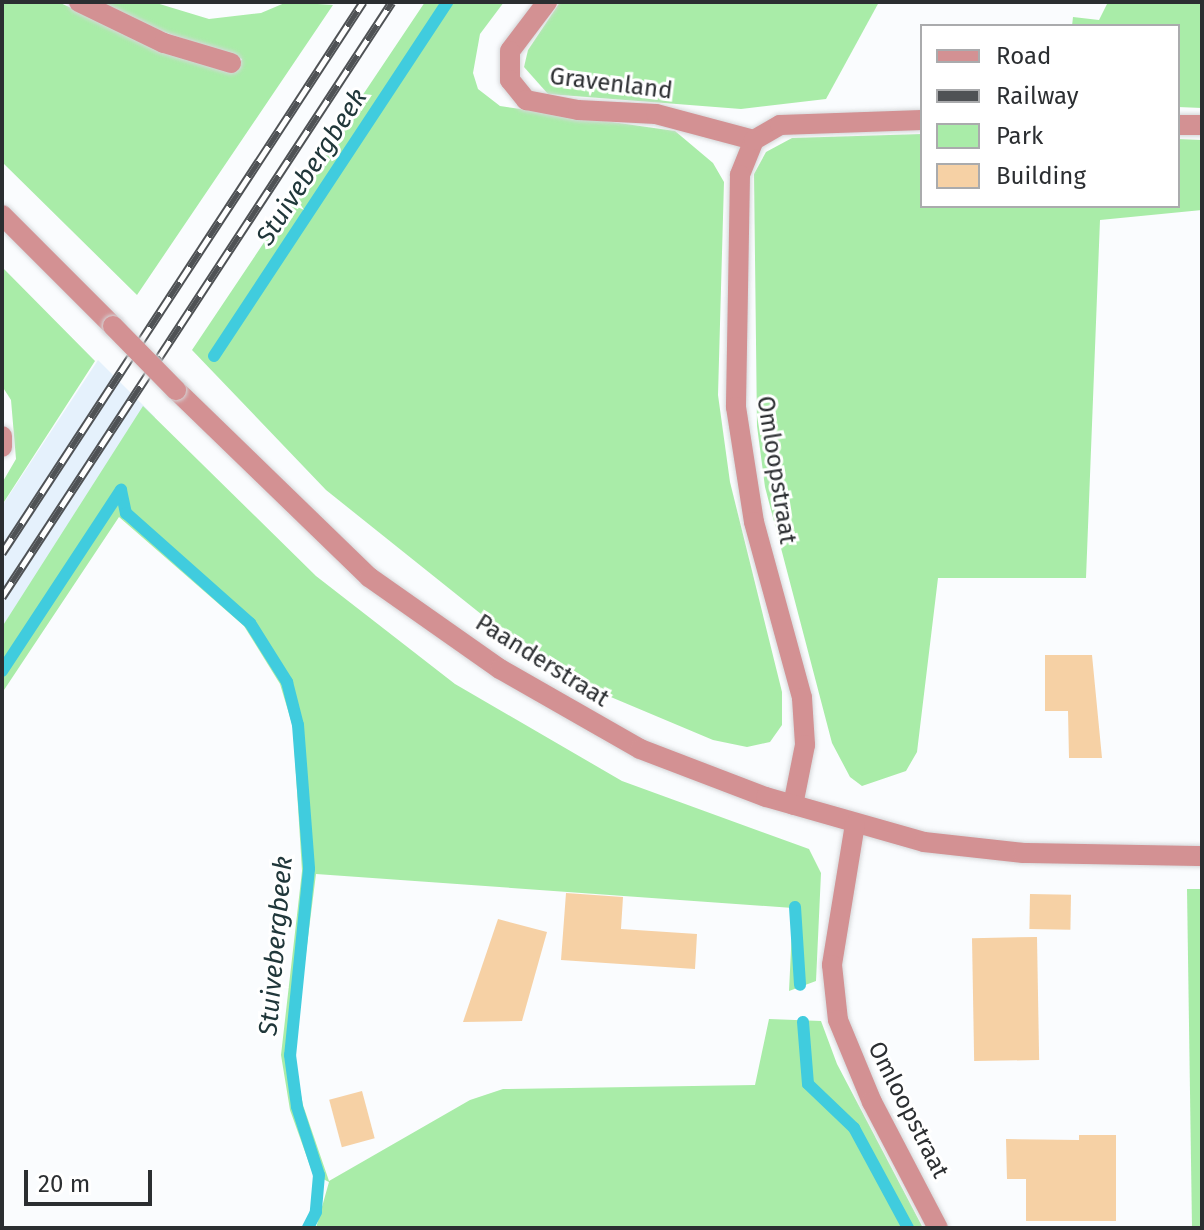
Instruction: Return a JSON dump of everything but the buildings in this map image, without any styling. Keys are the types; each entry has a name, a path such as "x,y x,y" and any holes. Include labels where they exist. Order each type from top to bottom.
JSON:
{"street":[{"path":"79,2 164,43 231,63"},
{"name":"Gravenland","path":"547,2 510,51 510,80 526,100 578,110 656,114 754,140"},
{"path":"754,140 780,125 920,120"},
{"path":"1180,125 1202,125"},
{"name":"Omloopstraat","path":"754,140 740,175 736,407 754,522 802,698 805,745 793,805"},
{"name":"Paanderstraat","path":"2,215 369,577 500,669 640,749 793,805 924,842 1023,853 1202,856"},
{"path":"2,436 2,447"},
{"name":"Omloopstraat","path":"855,824 832,965 838,1020 872,1102 938,1228"}],"shaded area":[{"path":"98,360 155,417 2,651 2,506"}],"green space":[{"path":"2,2 58,2 161,48 237,69 242,59 144,25 100,2 153,2 209,19 261,13 287,2 333,5 137,295 2,162"},
{"path":"425,2 504,2 480,34 473,73 478,89 500,106 675,131 713,163 724,182 718,395 730,482 782,692 782,725 770,742 747,747 713,740 606,695 481,614 326,490 192,350"},
{"path":"560,2 879,2 826,99 741,109 548,94 524,67 528,50"},
{"path":"1108,2 1202,2 1202,108 1180,107 1180,24 1072,24 1073,17 1099,20"},
{"path":"920,134 920,208 1180,208 1180,139 1202,140 1202,210 1100,220 1086,578 938,578 917,752 906,771 862,786 850,777 832,743 765,487 757,426 754,174 766,152 792,138"},
{"path":"2,267 95,361 2,505 2,483 16,459 11,400 2,386"},
{"path":"143,406 316,576 455,684 622,781 809,849 821,873 816,981 789,991 793,908 316,874 293,1056 303,1105 329,1181 470,1100 503,1089 755,1085 769,1019 821,1021 837,1064 923,1228 316,1228 329,1182 313,1174 290,1110 281,1055 302,871 293,727 280,684 244,626 119,517 2,693 2,627"},
{"path":"1187,889 1202,889 1202,1228 1192,1228"}],"waterway":[{"name":"Stuivebergbeek","path":"214,356 447,2"},
{"name":"Stuivebergbeek","path":"121,490 126,513 250,623 287,682 298,725 309,869 290,1055 297,1107 319,1175 316,1212 308,1228"},
{"path":"2,671 121,490"},
{"path":"795,907 800,985"},
{"path":"803,1022 808,1084 854,1128 908,1228"}],"railway":[{"path":"2,553 363,2"},
{"path":"2,597 392,2"}]}
